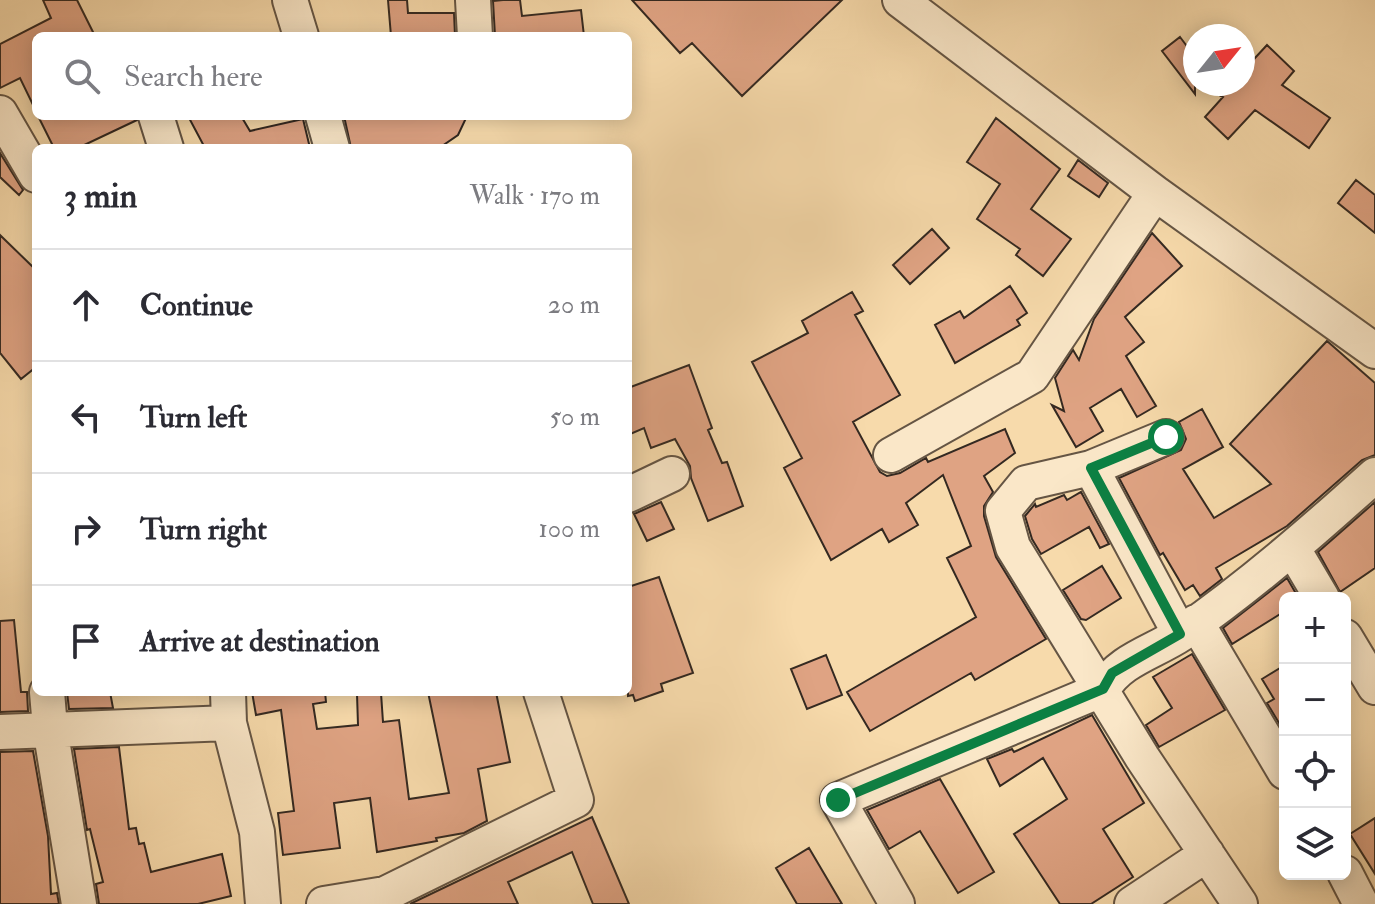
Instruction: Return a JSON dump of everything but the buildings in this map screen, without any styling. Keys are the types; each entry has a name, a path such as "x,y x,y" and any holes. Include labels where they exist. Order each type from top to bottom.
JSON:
{"street":[{"path":"290,0 300,32"},
{"path":"473,0 475,32"},
{"path":"900,0 1155,193 1375,351"},
{"path":"0,113 32,168"},
{"path":"157,120 165,144"},
{"path":"324,120 331,144"},
{"path":"891,455 1032,376 1155,193"},
{"path":"1166,437 1091,468 1026,483 1003,511 1013,547 1240,904"},
{"path":"1091,468 1188,628 1279,763"},
{"path":"632,493 672,474"},
{"path":"897,904 838,800 1103,689 1112,673 1188,628 1293,549 1375,475"},
{"path":"1293,549 1318,592"},
{"path":"1351,647 1375,687"},
{"path":"47,696 79,904"},
{"path":"324,904 385,894 576,800 542,696"},
{"path":"0,732 228,707 257,832 263,904"},
{"path":"1132,904 1207,854"},
{"path":"1349,880 1361,904"}],"route":[{"path":"838,800 1103,689 1112,673 1180,634 1091,468 1166,437"}]}
